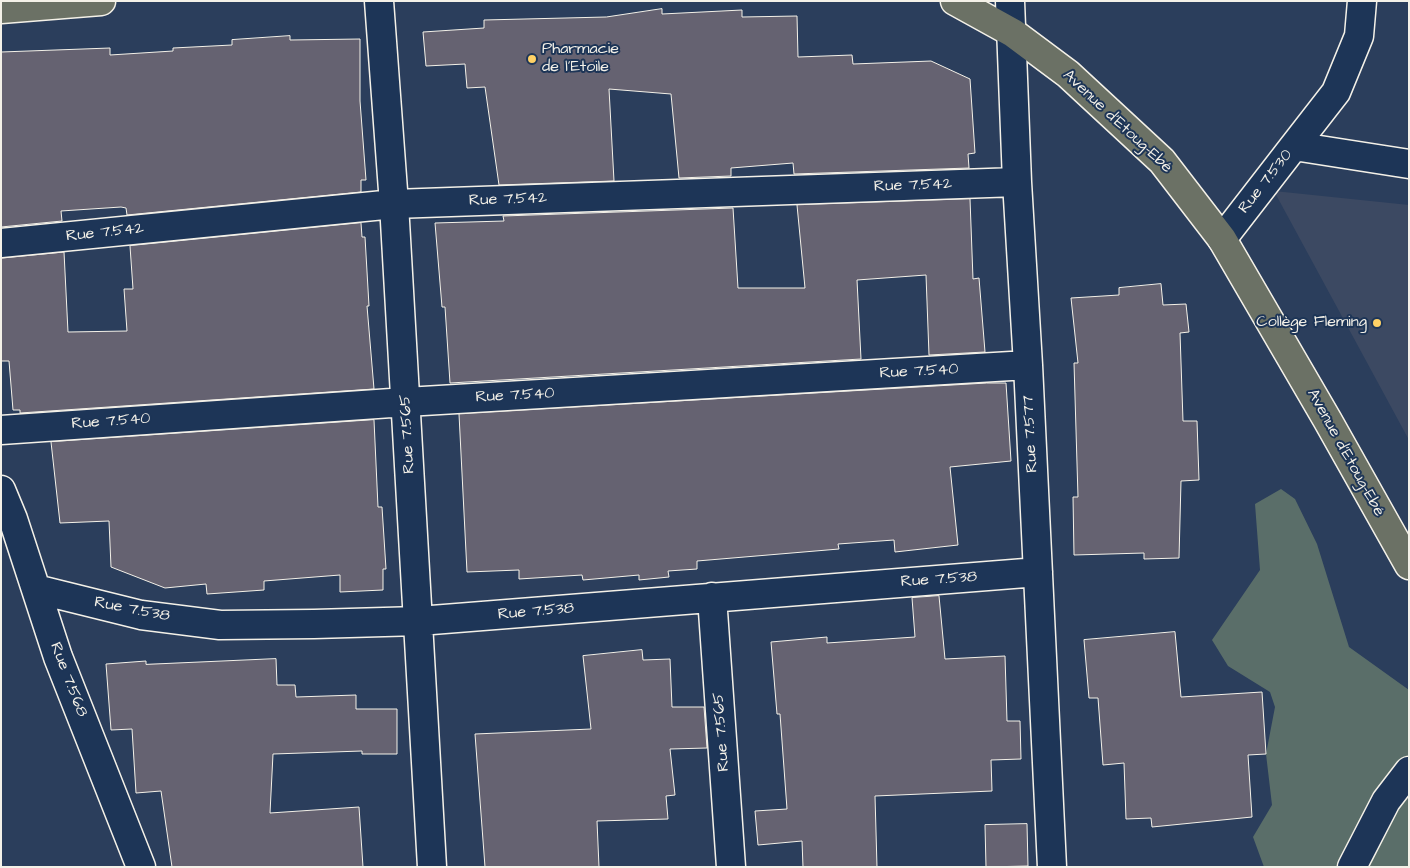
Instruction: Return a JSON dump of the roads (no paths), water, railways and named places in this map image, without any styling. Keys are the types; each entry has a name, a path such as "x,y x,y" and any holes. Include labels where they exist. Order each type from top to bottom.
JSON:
{"main road":[{"path":"1,9 101,1"},
{"name":"Avenue d'Etoug-Ebé","path":"955,1 1013,33 1068,74 1162,161 1222,239 1323,412 1409,565"}],"street":[{"name":"Rue 7.565","path":"379,1 394,204 432,867"},
{"name":"Rue 7.577","path":"1010,1 1013,33 1017,182 1028,365 1052,867"},
{"path":"1294,146 1336,92 1359,36 1362,1"},
{"name":"Rue 7.530","path":"1222,239 1294,146 1409,164"},
{"name":"Rue 7.542","path":"1,243 394,204 1017,182"},
{"name":"Rue 7.540","path":"1,430 406,402 1028,365"},
{"name":"Rue 7.568","path":"1,490 58,657 141,867"},
{"name":"Rue 7.538","path":"36,589 141,615 220,625 419,621 1038,572"},
{"name":"Rue 7.565","path":"712,597 731,867"},
{"path":"1352,867 1386,801 1409,771"}],"place":[{"name":"Pharmacie de l'Etoile","path":"532,59"},
{"name":"Collège Fleming","path":"1377,323"}]}
